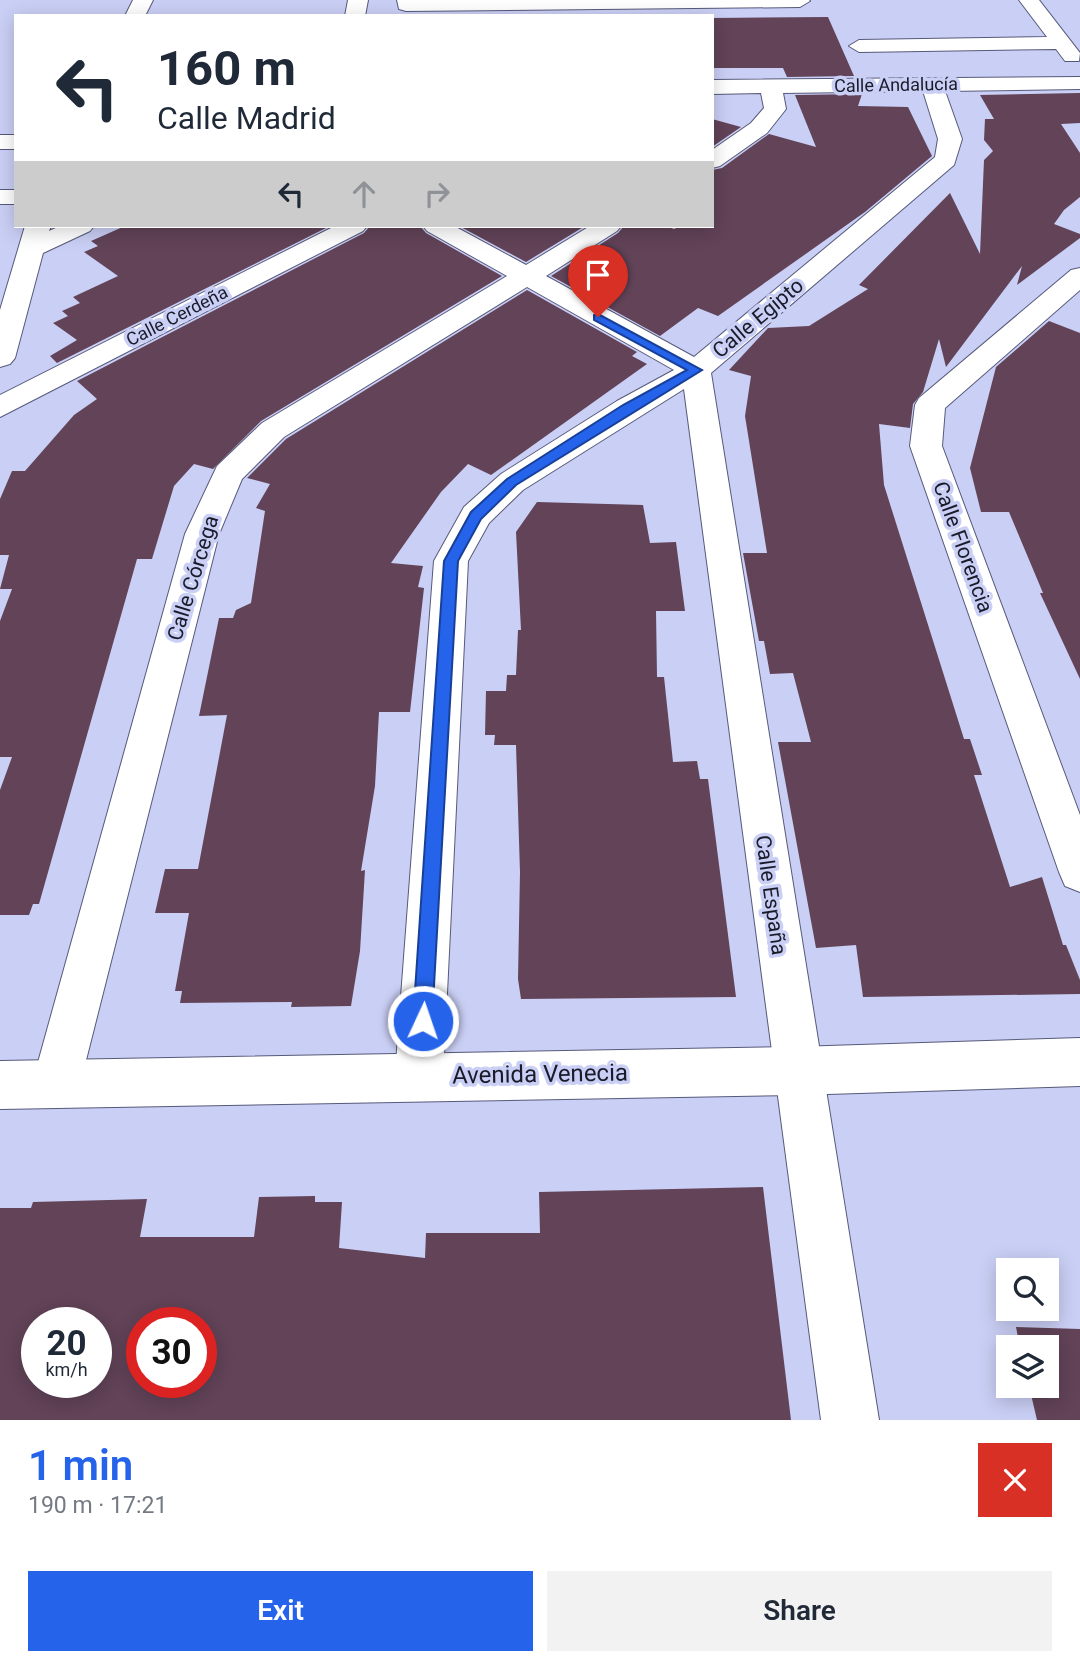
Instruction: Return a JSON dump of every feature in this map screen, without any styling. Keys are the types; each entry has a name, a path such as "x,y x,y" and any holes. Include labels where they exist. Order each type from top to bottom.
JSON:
{"street":[{"path":"407,0 406,5 800,1"},
{"path":"1029,0 1080,68"},
{"path":"1042,18 1067,18"},
{"path":"859,46 1061,43"},
{"name":"Calle Andalucía","path":"714,87 1080,83"},
{"name":"Calle Egipto","path":"419,1076 451,561 476,515 512,482 628,408 696,370 922,183 946,160 950,139 932,85"},
{"path":"714,160 759,128 775,109 771,86"},
{"path":"0,358 10,291 35,237 73,228"},
{"name":"Calle Cerdeña","path":"0,407 350,228"},
{"path":"439,228 525,278 696,370"},
{"name":"Calle Córcega","path":"56,1084 202,534 228,474 273,430 605,228"},
{"name":"Calle Florencia","path":"1080,276 930,405 926,446 1080,872"},
{"name":"Calle España","path":"696,370 796,1071 850,1420"},
{"name":"Avenida Venecia","path":"0,1085 796,1071 1080,1062"}],"building":[{"path":"828,17 854,76 787,77 783,68 714,68 714,18"},
{"path":"1080,93 1080,123 1061,124 1080,153 1080,197 1064,210 1054,224 1080,234 1080,238 1017,285 1022,266 946,367 939,339 923,392 913,404 910,428 879,424 884,485 964,739 970,739 982,775 974,775 1010,887 1042,877 1063,945 1066,945 1080,980 1080,994 863,997 856,945 816,948 778,742 811,742 793,673 770,674 764,641 759,641 743,553 767,553 745,416 751,376 729,370 768,328 809,326 868,289 859,285 950,193 980,254 984,160 993,151 984,140 985,119 994,119 980,95"},
{"path":"862,94 858,106 908,107 932,156 865,212 718,316 698,308 660,336 551,276 622,228 714,228 714,170 722,168 769,134 816,147 795,95"},
{"path":"714,120 741,127 714,146"},
{"path":"120,228 326,228 57,363 50,356 77,340 53,323 68,316 62,311 80,303 73,297 118,276 84,252 98,246 91,241"},
{"path":"368,228 422,228 502,276 261,421 213,469 194,464 174,486 152,559 137,559 39,904 33,904 29,915 0,915 0,790 12,757 0,757 0,621 12,589 0,589 9,555 0,555 0,499 12,471 25,471 74,415 97,399 77,381 364,233"},
{"path":"463,228 582,228 526,262"},
{"path":"527,290 637,352 632,356 647,364 491,475 468,464 441,492 391,563 423,566 418,587 424,588 410,712 379,712 375,786 361,871 365,870 360,951 351,1006 291,1007 292,1002 180,1003 182,991 175,991 189,913 155,913 165,869 198,869 227,715 199,716 219,618 233,618 236,610 251,603 265,511 256,508 270,484 247,478 286,439"},
{"path":"1049,321 1080,333 1080,679 1040,593 1043,593 1009,512 981,512 970,468 996,367"},
{"path":"537,502 643,505 650,543 676,542 685,611 656,611 657,677 664,677 673,762 697,761 700,779 708,779 736,997 521,999 518,979 520,872 516,745 494,745 495,735 485,735 486,691 506,691 507,675 516,675 518,630 521,630 516,532"},
{"path":"763,1187 791,1420 0,1420 0,1208 31,1208 33,1202 147,1199 140,1237 254,1237 259,1197 315,1196 315,1202 342,1202 339,1248 425,1258 426,1233 540,1233 539,1192"},
{"path":"1016,1327 1080,1329 1080,1420 1037,1420 1032,1398 1059,1398 1059,1335 1018,1335"}],"route":[{"path":"423,1021 451,561 476,515 512,482 628,408 696,370 598,317"}]}
